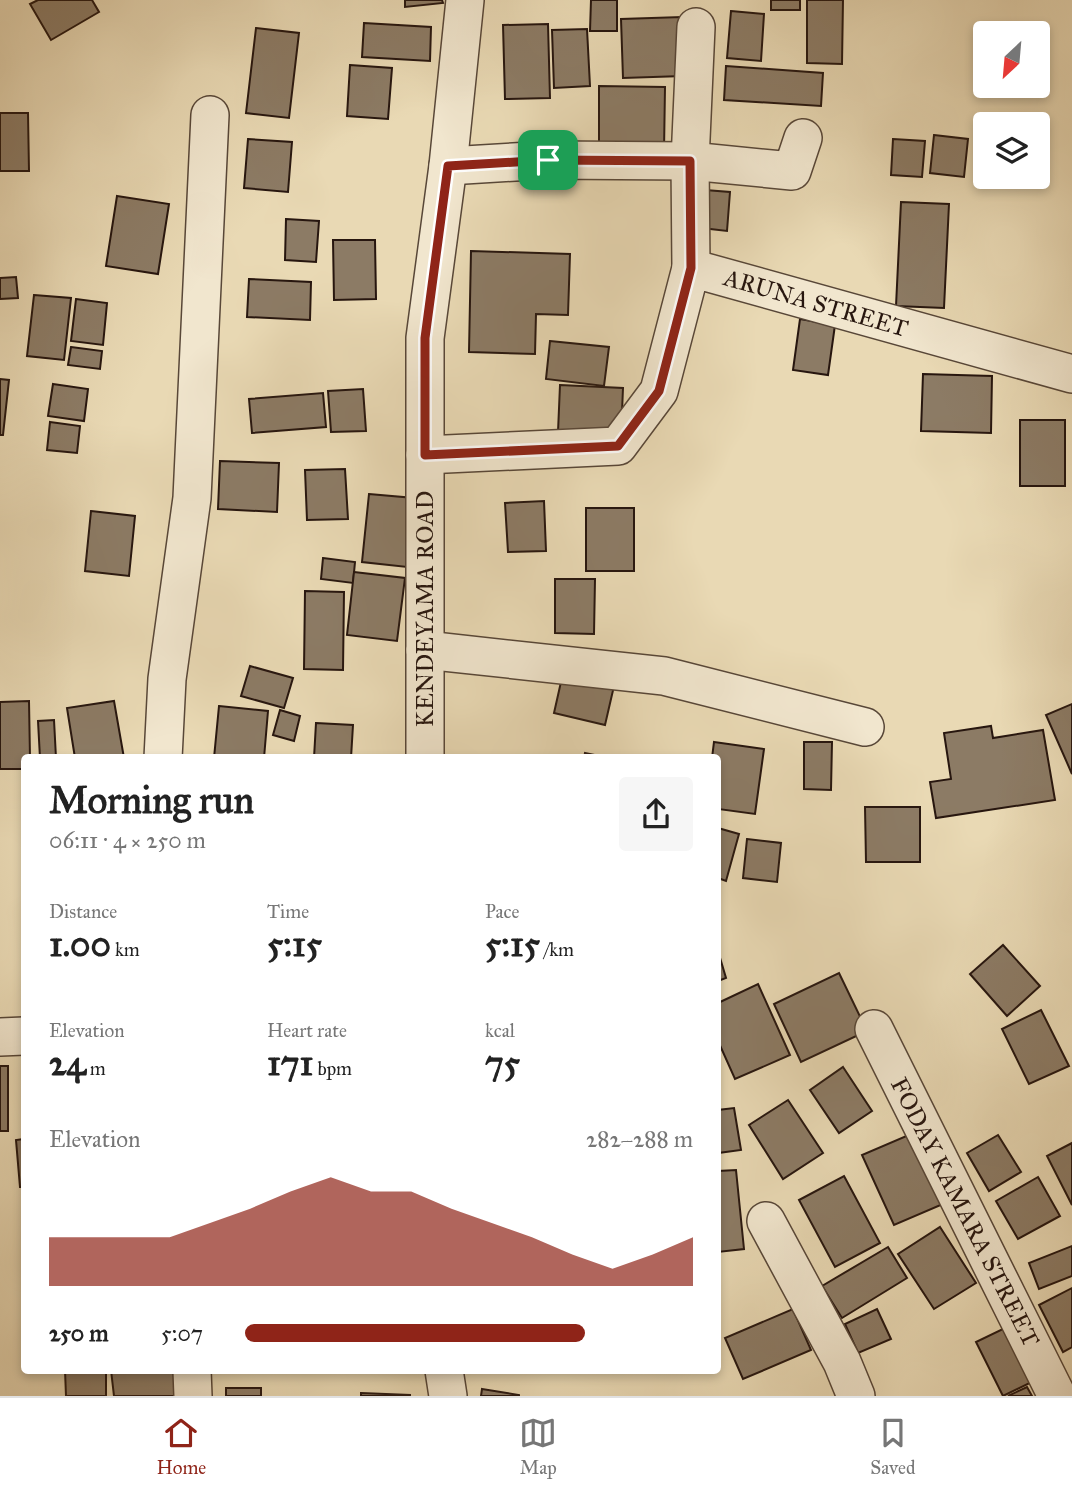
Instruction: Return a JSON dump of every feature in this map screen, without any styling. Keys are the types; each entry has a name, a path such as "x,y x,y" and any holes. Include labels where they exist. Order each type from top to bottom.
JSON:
{"street":[{"name":"KENDEYAMA ROAD","path":"425,754 425,338 448,166 465,0"},
{"path":"691,268 690,161 696,27"},
{"path":"163,754 167,679 192,498 210,115"},
{"path":"448,166 548,160 690,161 792,171 803,138"},
{"name":"ARUNA STREET","path":"425,455 618,446 659,391 691,268 1072,374"},
{"path":"425,650 664,676 865,727"},
{"name":"FODAY KAMARA STREET","path":"874,1029 1057,1396"},
{"path":"0,1037 21,1036"},
{"path":"766,1221 842,1362 856,1396"},
{"path":"192,1374 193,1396"},
{"path":"445,1374 448,1396"}],"building":[{"path":"38,0 92,0 99,12 51,40 30,4"},
{"path":"405,0 442,0 443,3 405,7"},
{"path":"591,0 617,0 617,31 590,31"},
{"path":"771,0 800,0 800,10 771,10"},
{"path":"807,0 843,0 842,64 807,63"},
{"path":"731,11 764,14 761,61 727,58"},
{"path":"682,17 683,76 623,78 621,19"},
{"path":"364,23 431,27 430,61 362,57"},
{"path":"548,24 550,98 505,99 503,25"},
{"path":"256,28 299,33 289,118 246,113"},
{"path":"587,29 590,86 554,88 552,30"},
{"path":"350,65 392,68 388,119 347,116"},
{"path":"726,66 823,73 821,106 724,100"},
{"path":"599,86 665,87 664,151 599,150"},
{"path":"0,113 28,113 29,171 0,171"},
{"path":"934,135 968,139 964,177 930,173"},
{"path":"248,139 292,142 288,192 244,188"},
{"path":"893,139 925,141 922,177 891,175"},
{"path":"705,190 730,192 727,231 702,228"},
{"path":"117,196 169,204 158,274 106,266"},
{"path":"901,202 949,204 944,308 896,306"},
{"path":"286,219 319,221 316,262 285,260"},
{"path":"333,240 375,240 376,299 334,300"},
{"path":"471,251 570,254 568,315 536,314 535,354 469,352"},
{"path":"16,277 18,298 0,299 0,278"},
{"path":"249,279 311,282 310,320 247,317"},
{"path":"34,295 71,298 64,360 27,356"},
{"path":"76,299 107,303 103,345 71,341"},
{"path":"800,319 835,325 828,375 793,370"},
{"path":"550,341 609,347 604,386 546,379"},
{"path":"71,347 102,351 100,369 68,365"},
{"path":"923,374 992,376 991,433 921,431"},
{"path":"0,379 9,380 3,435 0,435"},
{"path":"53,384 88,389 84,421 48,416"},
{"path":"560,385 623,388 621,436 558,432"},
{"path":"363,389 366,431 331,432 328,391"},
{"path":"323,393 326,427 252,433 249,399"},
{"path":"1020,420 1065,420 1065,486 1020,486"},
{"path":"50,422 80,426 77,453 47,450"},
{"path":"220,461 279,463 277,512 218,509"},
{"path":"345,469 348,519 307,520 305,470"},
{"path":"369,494 414,498 407,567 362,562"},
{"path":"544,501 546,551 508,552 505,503"},
{"path":"586,508 634,508 634,571 586,571"},
{"path":"91,511 135,516 129,576 85,571"},
{"path":"323,558 355,562 353,583 321,579"},
{"path":"354,572 405,578 397,641 347,635"},
{"path":"555,579 595,579 594,634 555,633"},
{"path":"305,591 344,592 343,670 304,669"},
{"path":"250,666 293,678 284,708 241,696"},
{"path":"563,673 614,686 605,725 554,713"},
{"path":"29,701 30,754 21,754 21,769 0,769 0,702"},
{"path":"114,701 123,754 74,754 67,708"},
{"path":"1072,704 1072,774 1046,715"},
{"path":"219,706 268,711 264,754 214,754"},
{"path":"280,710 300,716 294,741 273,735"},
{"path":"54,720 56,754 40,754 38,721"},
{"path":"316,723 353,725 351,754 314,754"},
{"path":"991,726 993,738 1043,730 1055,800 936,818 930,782 951,779 944,733"},
{"path":"714,742 764,749 755,814 721,809 721,754 712,754"},
{"path":"804,742 832,742 831,790 804,789"},
{"path":"865,807 920,807 920,862 866,862"},
{"path":"721,829 739,834 726,881 721,879"},
{"path":"747,839 781,843 777,882 743,878"},
{"path":"1003,945 1040,986 1007,1016 970,974"},
{"path":"721,961 726,978 721,980"},
{"path":"839,973 867,1031 801,1062 774,1004"},
{"path":"758,984 790,1055 735,1079 721,1048 721,1002"},
{"path":"1041,1010 1069,1066 1029,1084 1002,1029"},
{"path":"0,1066 8,1066 8,1131 0,1131"},
{"path":"843,1067 872,1111 839,1133 810,1090"},
{"path":"788,1100 823,1153 783,1179 749,1125"},
{"path":"734,1108 741,1150 721,1153 721,1110"},
{"path":"911,1134 943,1204 894,1225 862,1155"},
{"path":"998,1135 1021,1172 989,1191 967,1153"},
{"path":"21,1139 21,1187 20,1187 16,1140"},
{"path":"1072,1143 1072,1205 1047,1156"},
{"path":"736,1170 744,1249 721,1252 721,1171"},
{"path":"844,1176 880,1243 835,1267 799,1200"},
{"path":"1038,1177 1060,1216 1018,1239 996,1201"},
{"path":"940,1227 976,1283 934,1309 898,1254"},
{"path":"1072,1246 1072,1276 1039,1289 1029,1263"},
{"path":"888,1247 907,1278 842,1318 822,1286"},
{"path":"1072,1288 1072,1347 1063,1352 1039,1305"},
{"path":"793,1309 811,1350 743,1379 725,1338"},
{"path":"877,1309 891,1339 858,1353 845,1324"},
{"path":"1009,1326 1036,1380 1003,1396 976,1342"},
{"path":"65,1374 106,1374 106,1396 66,1396"},
{"path":"111,1374 175,1374 178,1396 114,1396"},
{"path":"1027,1387 1032,1396 1008,1396"},
{"path":"226,1388 261,1388 261,1396 226,1396"},
{"path":"482,1389 519,1395 519,1396 481,1396"},
{"path":"361,1393 410,1395 410,1396 361,1396"}],"route":[{"path":"548,160 690,161 691,268 659,391 618,446 425,455 425,338 448,166 548,160"}]}
